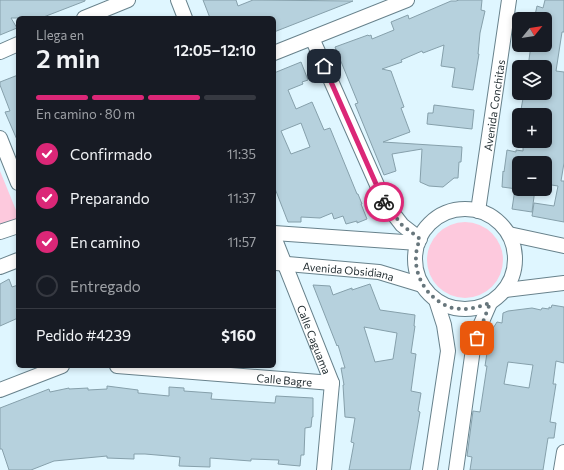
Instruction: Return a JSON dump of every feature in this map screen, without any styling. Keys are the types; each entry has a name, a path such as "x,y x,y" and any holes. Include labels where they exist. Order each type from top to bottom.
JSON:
{"street":[{"path":"89,16 128,0"},
{"path":"178,0 184,16"},
{"path":"276,52 407,0"},
{"name":"Avenida Conchitas","path":"478,211 509,0"},
{"path":"312,38 384,203 402,225 419,241"},
{"path":"0,52 16,45"},
{"path":"0,138 16,178"},
{"path":"464,209 478,211 490,216 501,224 509,234 514,248 516,263 513,277 506,290 490,303 472,309 453,308 436,300 422,285 417,271 415,257 419,241 427,227 437,218 450,212 464,209"},
{"path":"0,232 16,227"},
{"path":"276,233 419,241"},
{"path":"509,234 564,246"},
{"name":"Calle Caguama","path":"276,247 279,263 332,383 324,470"},
{"path":"0,267 16,261"},
{"name":"Avenida Obsidiana","path":"279,263 379,272 422,285"},
{"path":"506,290 564,283"},
{"path":"430,470 448,351 444,325 436,300"},
{"path":"456,470 474,349 480,326 490,303"},
{"path":"0,390 57,368"},
{"name":"Calle Bagre","path":"142,368 332,383"},
{"path":"561,470 564,452"}],"shaded area":[{"path":"0,171 16,210 16,220 0,224"},
{"path":"458,222 472,222 486,228 497,239 503,253 503,267 500,275 492,287 486,292 472,298 458,298 444,292 433,281 427,267 427,253 433,239 444,228"}],"building":[{"path":"0,0 85,0 46,16 16,16 16,18 11,18 16,28 0,35"},
{"path":"203,0 236,0 238,6 253,0 353,1 276,31 276,16 209,16"},
{"path":"482,0 481,10 485,11 480,33 479,54 473,90 452,87 455,68 441,66 444,45 423,53 422,51 401,60 402,62 382,69 391,71 404,107 401,108 410,132 383,142 462,147 458,178 454,178 443,187 429,186 420,182 422,149 392,154 396,171 384,175 355,104 358,103 335,47 368,35 371,35 372,39 394,30 391,22 408,15 409,19 451,1"},
{"path":"545,0 564,0 564,32 562,32 556,71 564,72 564,163 561,181 564,181 564,222 532,216 534,203 554,206 558,186 552,185 552,156 512,156 512,188 502,187 507,150 516,152 516,150 523,151 523,148 552,148 552,108 521,108 523,100 552,100 552,60 529,60 530,52 552,52 552,12 536,12 537,6 543,8"},
{"path":"301,62 308,80 302,82 303,84 288,90 296,109 312,102 324,130 330,128 367,219 357,223 357,221 346,224 343,216 334,219 332,213 320,218 301,217 301,222 288,222 276,191 276,72","holes":["301,123 310,147 291,154 281,131"]},
{"path":"16,76 16,137 5,112 10,111 0,82"},
{"path":"434,105 474,110 472,129 427,124 428,113 433,113"},
{"path":"514,196 534,196 532,212 512,209"},
{"path":"9,279 12,287 16,286 16,319 0,326 0,284"},
{"path":"370,284 380,310 415,315 411,353 416,354 411,391 421,393 418,411 420,412 410,470 349,470 354,443 351,442 355,418 345,417 344,385 341,368 345,368 338,345 337,346 313,285 330,286 333,295 352,288 352,290","holes":["364,327 397,333 393,359 375,362"]},
{"path":"552,305 564,307 564,363 556,361 553,384 556,384 550,422 556,423 554,438 548,438 543,470 470,470 472,457 467,456 473,411 480,412 490,333 497,322 502,323 503,313 532,308 541,310 542,308 551,308","holes":["508,362 533,365 529,388 504,384"]},
{"path":"107,386 138,390 138,393 169,396 169,387 184,388 184,391 212,393 211,399 275,403 276,396 313,398 313,417 311,427 305,428 304,455 301,455 300,466 278,464 279,460 251,459 251,461 210,458 210,467 179,466 180,457 134,454 134,459 107,458 107,456 54,461 31,470 9,470 2,449 0,449 0,408 49,389 50,392 69,388 88,388 88,390 107,389"}],"way so far":[{"path":"384,202 402,225 420,239 415,257 417,271 422,285 428,293 436,300 453,308 472,309 490,303 480,326 477,338"}],"route":[{"path":"324,66 384,202"}]}
